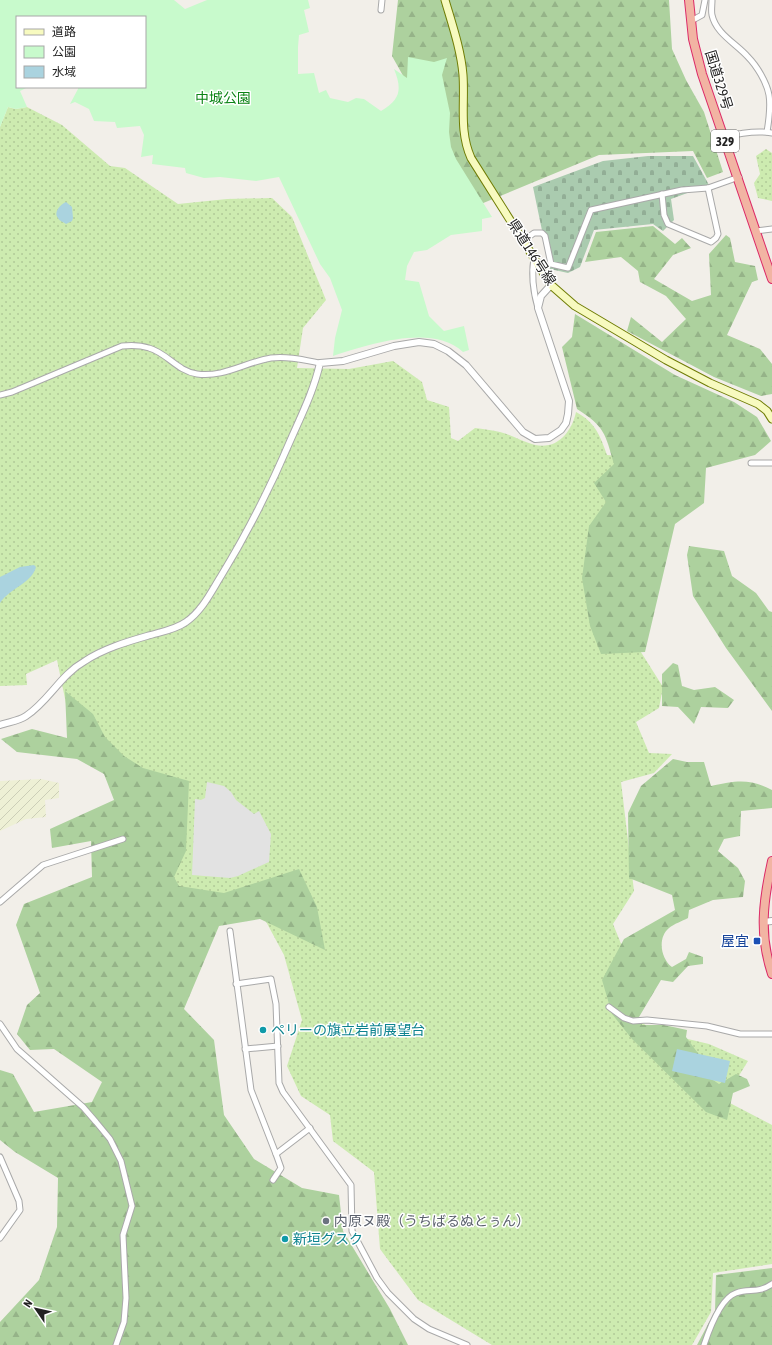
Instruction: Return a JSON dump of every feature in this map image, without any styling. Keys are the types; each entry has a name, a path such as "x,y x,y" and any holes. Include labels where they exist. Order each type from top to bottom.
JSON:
{"highway":[{"name":"国道329号","path":"689,0 693,38 702,74 739,177 772,279"},
{"path":"772,861 765,899 763,922 764,943 772,974"}],"main road":[{"name":"県道146号線","path":"445,0 456,39 463,74 463,129 466,147 471,158 551,285 575,306 688,372 758,404 767,411 772,419"}],"street":[{"path":"381,10 382,0"},
{"path":"691,21 702,15 705,0"},
{"path":"712,0 712,16 716,24 723,34 748,57 756,67 770,93 769,132 738,133 724,137"},
{"path":"523,241 534,233 542,233 545,236 551,264 568,268 591,210 662,194 708,188 739,177"},
{"path":"662,194 664,215 668,224 711,242 718,234 708,188"},
{"path":"756,231 772,229"},
{"path":"0,395 12,392 122,346 134,345 150,348 182,370 197,374 223,373 269,359 282,357 320,363 343,362 394,346 419,342 434,344 448,351 466,365 523,432 534,439 549,438 561,430 566,423 569,401 532,288 532,269 534,258"},
{"path":"538,308 541,296 551,285"},
{"path":"0,725 24,717 47,698 63,677 86,660 127,642 173,629 195,615 228,565 261,507 307,404 316,382 320,363"},
{"path":"751,463 772,463"},
{"path":"0,902 43,865 123,839"},
{"path":"763,922 772,921"},
{"path":"230,931 251,1090 281,1168 273,1180"},
{"path":"236,984 271,979 276,1004 279,1083 283,1092 351,1185 352,1231 377,1278 388,1293 414,1319 429,1329 467,1345"},
{"path":"608,1007 624,1018 634,1021 647,1020 707,1026 740,1034 772,1034"},
{"path":"0,1024 17,1049 83,1107 110,1139 121,1161 132,1206 123,1235 126,1298 124,1322 116,1345"},
{"path":"245,1049 278,1046"},
{"path":"276,1154 310,1128"},
{"path":"0,1238 20,1210 19,1201 1,1160"},
{"path":"704,1345 711,1326 730,1295 738,1292 759,1291 772,1284"}],"green space":[{"name":"中城公園","path":"0,0 174,0 185,9 207,0 308,0 310,8 304,10 309,32 299,35 298,74 314,73 319,93 326,90 330,98 348,102 356,98 364,99 381,111 393,102 398,93 399,88 397,76 394,69 407,78 408,57 434,62 447,58 442,75 450,113 449,132 451,147 456,159 492,217 482,219 482,231 451,235 427,250 414,252 407,266 405,280 419,282 429,316 444,331 464,326 469,350 463,352 450,343 435,339 417,338 381,342 333,356 335,338 342,310 330,278 320,264 279,177 256,181 220,177 204,178 186,173 185,168 152,164 153,155 141,157 144,135 140,126 117,128 115,122 94,121 89,109 75,102 70,104 78,88 146,88 146,16 16,16 16,88 26,88 20,91 27,107 16,109 8,107 0,127"},
{"path":"398,0 669,0 672,49 686,80 704,112 723,172 707,178 693,151 599,155 476,206 392,56"},
{"path":"8,107 16,109 27,107 62,125 110,166 125,168 178,204 227,199 272,198 292,217 326,300 303,328 297,368 349,369 393,361 422,382 427,400 449,407 451,438 458,441 475,428 500,432 535,445 551,445 563,438 571,426 576,412 588,420 596,430 607,455 628,457 639,649 663,687 659,708 636,722 649,753 672,754 654,773 621,782 634,891 613,924 624,951 617,1005 654,1031 709,1044 748,1061 724,1100 772,1125 772,1264 713,1273 711,1312 692,1345 492,1345 418,1300 380,1249 374,1172 333,1141 330,1115 301,1096 287,1066 302,1020 284,955 263,916 167,885 174,859 69,718 57,660 26,674 27,685 0,686 0,127"},
{"path":"766,149 772,153 772,201 758,198 754,183 760,174 756,156"},
{"path":"648,156 693,156 709,185 671,199 674,220 663,231 653,224 594,230 580,267 568,273 550,269 533,187 603,161"},
{"path":"653,226 675,244 682,238 691,248 673,255 654,279 692,301 711,295 709,254 726,235 730,238 735,262 755,266 758,280 752,282 727,335 760,349 772,364 772,394 761,396 714,377 627,331 631,317 662,342 686,319 666,296 640,282 638,271 621,257 585,262 596,232"},
{"path":"575,314 675,375 734,402 757,417 771,441 755,455 706,468 704,503 675,524 645,652 601,654 590,626 582,578 589,526 606,502 594,483 614,464 606,438 599,426 577,409 562,347 572,337"},
{"path":"689,546 724,551 732,576 756,593 769,611 772,612 772,711 726,648 693,596 687,555"},
{"path":"673,663 678,665 682,686 694,690 715,687 734,700 728,708 701,707 694,724 678,707 662,706 662,674"},
{"path":"65,691 93,714 105,737 124,756 143,768 189,781 186,851 174,877 179,886 224,893 299,869 317,907 325,950 260,919 219,926 184,1009 214,1040 224,1115 254,1159 302,1188 339,1195 343,1231 390,1309 408,1345 0,1345 0,1322 39,1280 57,1227 58,1178 15,1152 0,1140 0,1070 13,1074 34,1112 92,1102 102,1082 54,1049 30,1050 17,1034 27,1005 40,993 16,925 24,904 92,877 91,841 52,848 50,829 114,800 104,774 77,759 17,752 1,739 32,729 67,738"},
{"path":"673,759 687,762 704,762 711,786 735,782 749,782 772,790 772,808 741,811 740,836 724,839 718,851 738,868 745,881 743,897 713,900 689,910 688,918 669,928 665,932 662,943 663,954 665,959 672,967 686,959 689,952 703,957 703,964 688,966 673,982 661,980 639,1017 642,1025 664,1025 687,1030 686,1037 703,1060 704,1074 719,1084 736,1074 747,1079 750,1086 733,1093 727,1120 706,1112 632,1039 612,1014 602,980 624,939 675,910 672,895 629,878 628,813 641,786"},
{"path":"41,779 59,783 59,798 45,800 46,817 26,819 0,831 0,781"},
{"path":"772,1268 772,1345 697,1345 715,1311 716,1275"}],"shaded area":[{"path":"207,782 224,786 231,792 236,800 254,814 259,811 271,834 269,862 230,878 192,875 195,799 201,800 205,798"}],"water":[{"path":"66,202 72,207 73,218 72,221 66,224 60,221 56,213 60,206"},
{"path":"34,565 36,567 34,573 9,593 0,603 0,577 20,567"},
{"path":"677,1049 730,1061 725,1083 672,1071"}],"place":[{"name":"屋宜","path":"757,941"},
{"name":"ペリーの旗立岩前展望台","path":"263,1030"},
{"name":"内原ヌ殿（うちばるぬとぅん）","path":"326,1221"},
{"name":"新垣グスク","path":"285,1239"}]}
